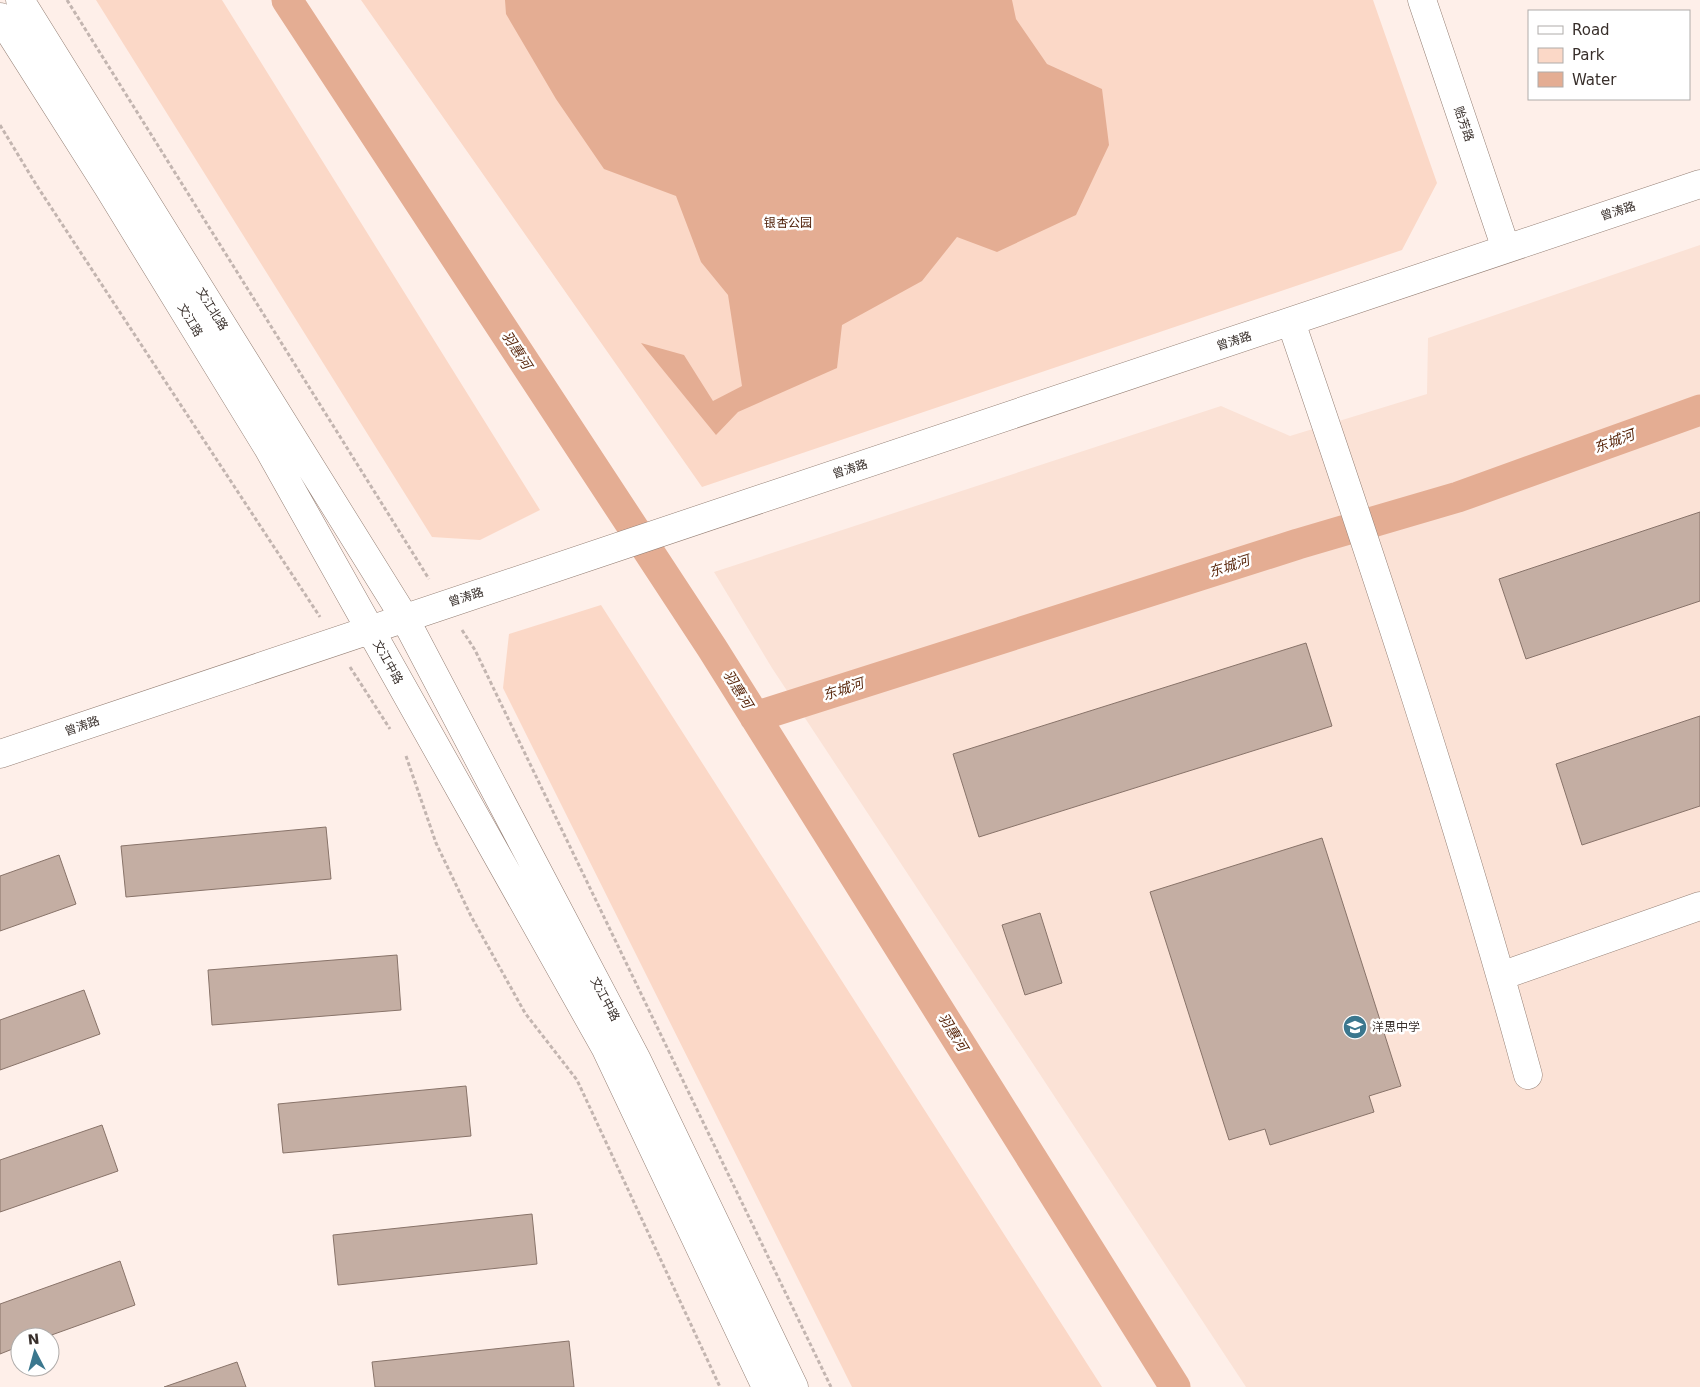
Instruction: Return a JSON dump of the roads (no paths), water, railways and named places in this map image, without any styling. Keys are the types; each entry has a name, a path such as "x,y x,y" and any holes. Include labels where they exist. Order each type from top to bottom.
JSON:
{"main road":[{"name":"文江北路","path":"20,0 404,617"},
{"name":"贻芳路","path":"1422,0 1506,249"},
{"name":"文江路","path":"0,18 108,187 268,448 370,629"},
{"name":"曾涛路","path":"0,754 1700,184"},
{"path":"1291,322 1409,674 1501,976 1528,1075"},
{"name":"文江中路","path":"404,617 637,1060 794,1387"},
{"name":"文江中路","path":"370,629 606,1049 766,1387"},
{"path":"1501,976 1700,906"}],"water":[{"path":"505,0 1012,0 1016,19 1047,64 1102,89 1109,145 1076,215 997,252 957,237 922,281 842,325 837,368 738,412 716,435 641,343 684,355 713,401 742,386 728,295 701,262 676,196 604,169 556,99 506,14"}],"waterway":[{"name":"羽惠河","path":"287,0 712,648 1175,1387"},
{"name":"东城河","path":"755,717 1298,544 1458,497 1700,410"}],"place":[{"name":"洋思中学","path":"1355,1027"}],"park label":[{"name":"银杏公园","path":"788,223"}]}
